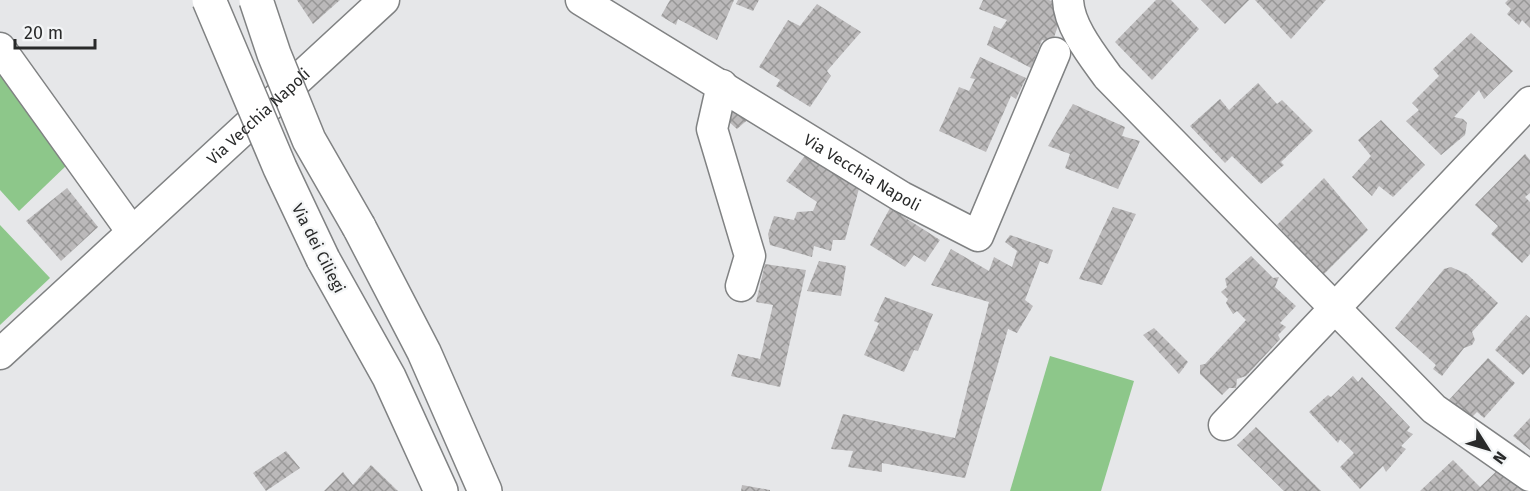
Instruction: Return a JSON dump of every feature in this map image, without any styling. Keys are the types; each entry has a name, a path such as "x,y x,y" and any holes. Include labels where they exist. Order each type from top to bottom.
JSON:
{"main road":[{"name":"Via dei Ciliegi","path":"209,0 280,168 323,259 389,377 441,491"},
{"path":"256,0 274,54 309,140 359,227 424,352 485,491"}],"street":[{"name":"Via Vecchia Napoli","path":"0,354 384,0"},
{"name":"Via Vecchia Napoli","path":"581,0 902,197 978,236 1055,53"},
{"path":"1068,0 1068,7 1085,44 1108,77 1434,409 1530,476"},
{"path":"0,48 132,232"},
{"path":"722,85 712,129 750,256 741,286"},
{"path":"1224,425 1530,102"}],"green space":[{"path":"0,68 69,163 19,211 0,190"},
{"path":"0,225 50,278 0,325"},
{"path":"1050,356 1134,381 1101,491 1010,491"}],"building":[{"path":"297,0 340,0 313,24"},
{"path":"670,0 734,0 717,40 678,19 676,25 661,16"},
{"path":"738,0 759,0 753,11 736,4"},
{"path":"983,0 1049,0 1065,6 1052,43 1042,40 1031,68 987,45 994,26 1001,29 1007,20 979,9"},
{"path":"1156,0 1171,0 1199,29 1152,80 1115,42"},
{"path":"1201,0 1249,0 1225,24"},
{"path":"1255,0 1326,0 1291,39"},
{"path":"1508,0 1530,0 1530,28 1522,20 1519,25 1507,14 1511,9 1505,3"},
{"path":"817,4 861,32 827,71 831,76 810,107 776,86 780,80 759,67 788,20 800,26"},
{"path":"1471,33 1513,71 1484,99 1479,90 1454,117 1463,119 1467,123 1465,135 1441,155 1406,121 1419,110 1412,103 1439,76 1433,69"},
{"path":"980,57 1026,78 1016,99 1011,96 986,152 939,131 959,87 969,91 975,79 970,78"},
{"path":"1258,83 1277,104 1282,100 1313,131 1281,162 1284,165 1261,184 1232,156 1225,163 1190,126 1220,99 1229,110"},
{"path":"734,103 752,116 737,129 721,115"},
{"path":"1073,104 1125,127 1122,136 1140,141 1118,189 1065,168 1070,154 1048,146"},
{"path":"1381,120 1425,165 1393,197 1379,186 1372,196 1352,177 1371,156 1358,140"},
{"path":"807,153 860,185 845,240 833,240 831,251 814,246 812,257 770,245 768,234 774,216 794,220 797,212 813,211 817,202 786,181"},
{"path":"1525,154 1530,160 1530,193 1525,197 1530,202 1530,254 1522,263 1491,234 1498,226 1475,205"},
{"path":"1324,178 1368,230 1323,275 1277,225"},
{"path":"67,188 98,227 61,261 26,221"},
{"path":"1113,207 1136,214 1102,285 1079,279"},
{"path":"890,208 940,240 925,262 914,255 905,267 870,245"},
{"path":"1010,235 1053,250 1048,264 1040,261 1025,300 1033,306 1017,333 1008,329 965,478 882,463 882,472 848,467 853,451 831,449 843,414 955,438 989,302 931,285 951,249 989,271 994,257 1012,267 1017,251 1005,242"},
{"path":"1251,256 1273,278 1279,277 1275,287 1296,306 1280,323 1286,327 1278,335 1280,339 1246,376 1237,379 1236,388 1229,388 1222,395 1200,374 1200,365 1205,364 1246,320 1237,311 1233,314 1226,303 1228,299 1221,292 1227,287 1225,279"},
{"path":"819,261 846,266 841,296 807,291"},
{"path":"765,264 806,270 780,387 731,376 738,354 760,359 773,305 756,302"},
{"path":"1451,267 1467,274 1498,303 1472,332 1475,340 1472,345 1464,348 1442,376 1433,369 1436,365 1395,328 1444,269"},
{"path":"885,297 933,314 918,351 914,350 904,372 864,355 879,323 874,321"},
{"path":"1526,315 1530,318 1530,367 1523,375 1495,350"},
{"path":"1154,328 1188,362 1179,374 1143,335"},
{"path":"1488,358 1515,383 1484,418 1477,412 1467,422 1446,403"},
{"path":"1353,376 1358,382 1362,377 1410,427 1407,431 1413,434 1401,446 1406,449 1386,472 1383,466 1360,489 1340,467 1354,453 1340,439 1338,443 1309,412 1328,395 1331,397"},
{"path":"1530,418 1530,450 1513,436"},
{"path":"1256,427 1321,491 1284,491 1237,445"},
{"path":"286,451 300,468 266,491 253,473"},
{"path":"1453,460 1480,487 1505,463 1530,485 1530,491 1420,491"},
{"path":"371,465 398,491 324,491 343,472 353,485"},
{"path":"742,485 770,490 770,491 741,491"}]}
